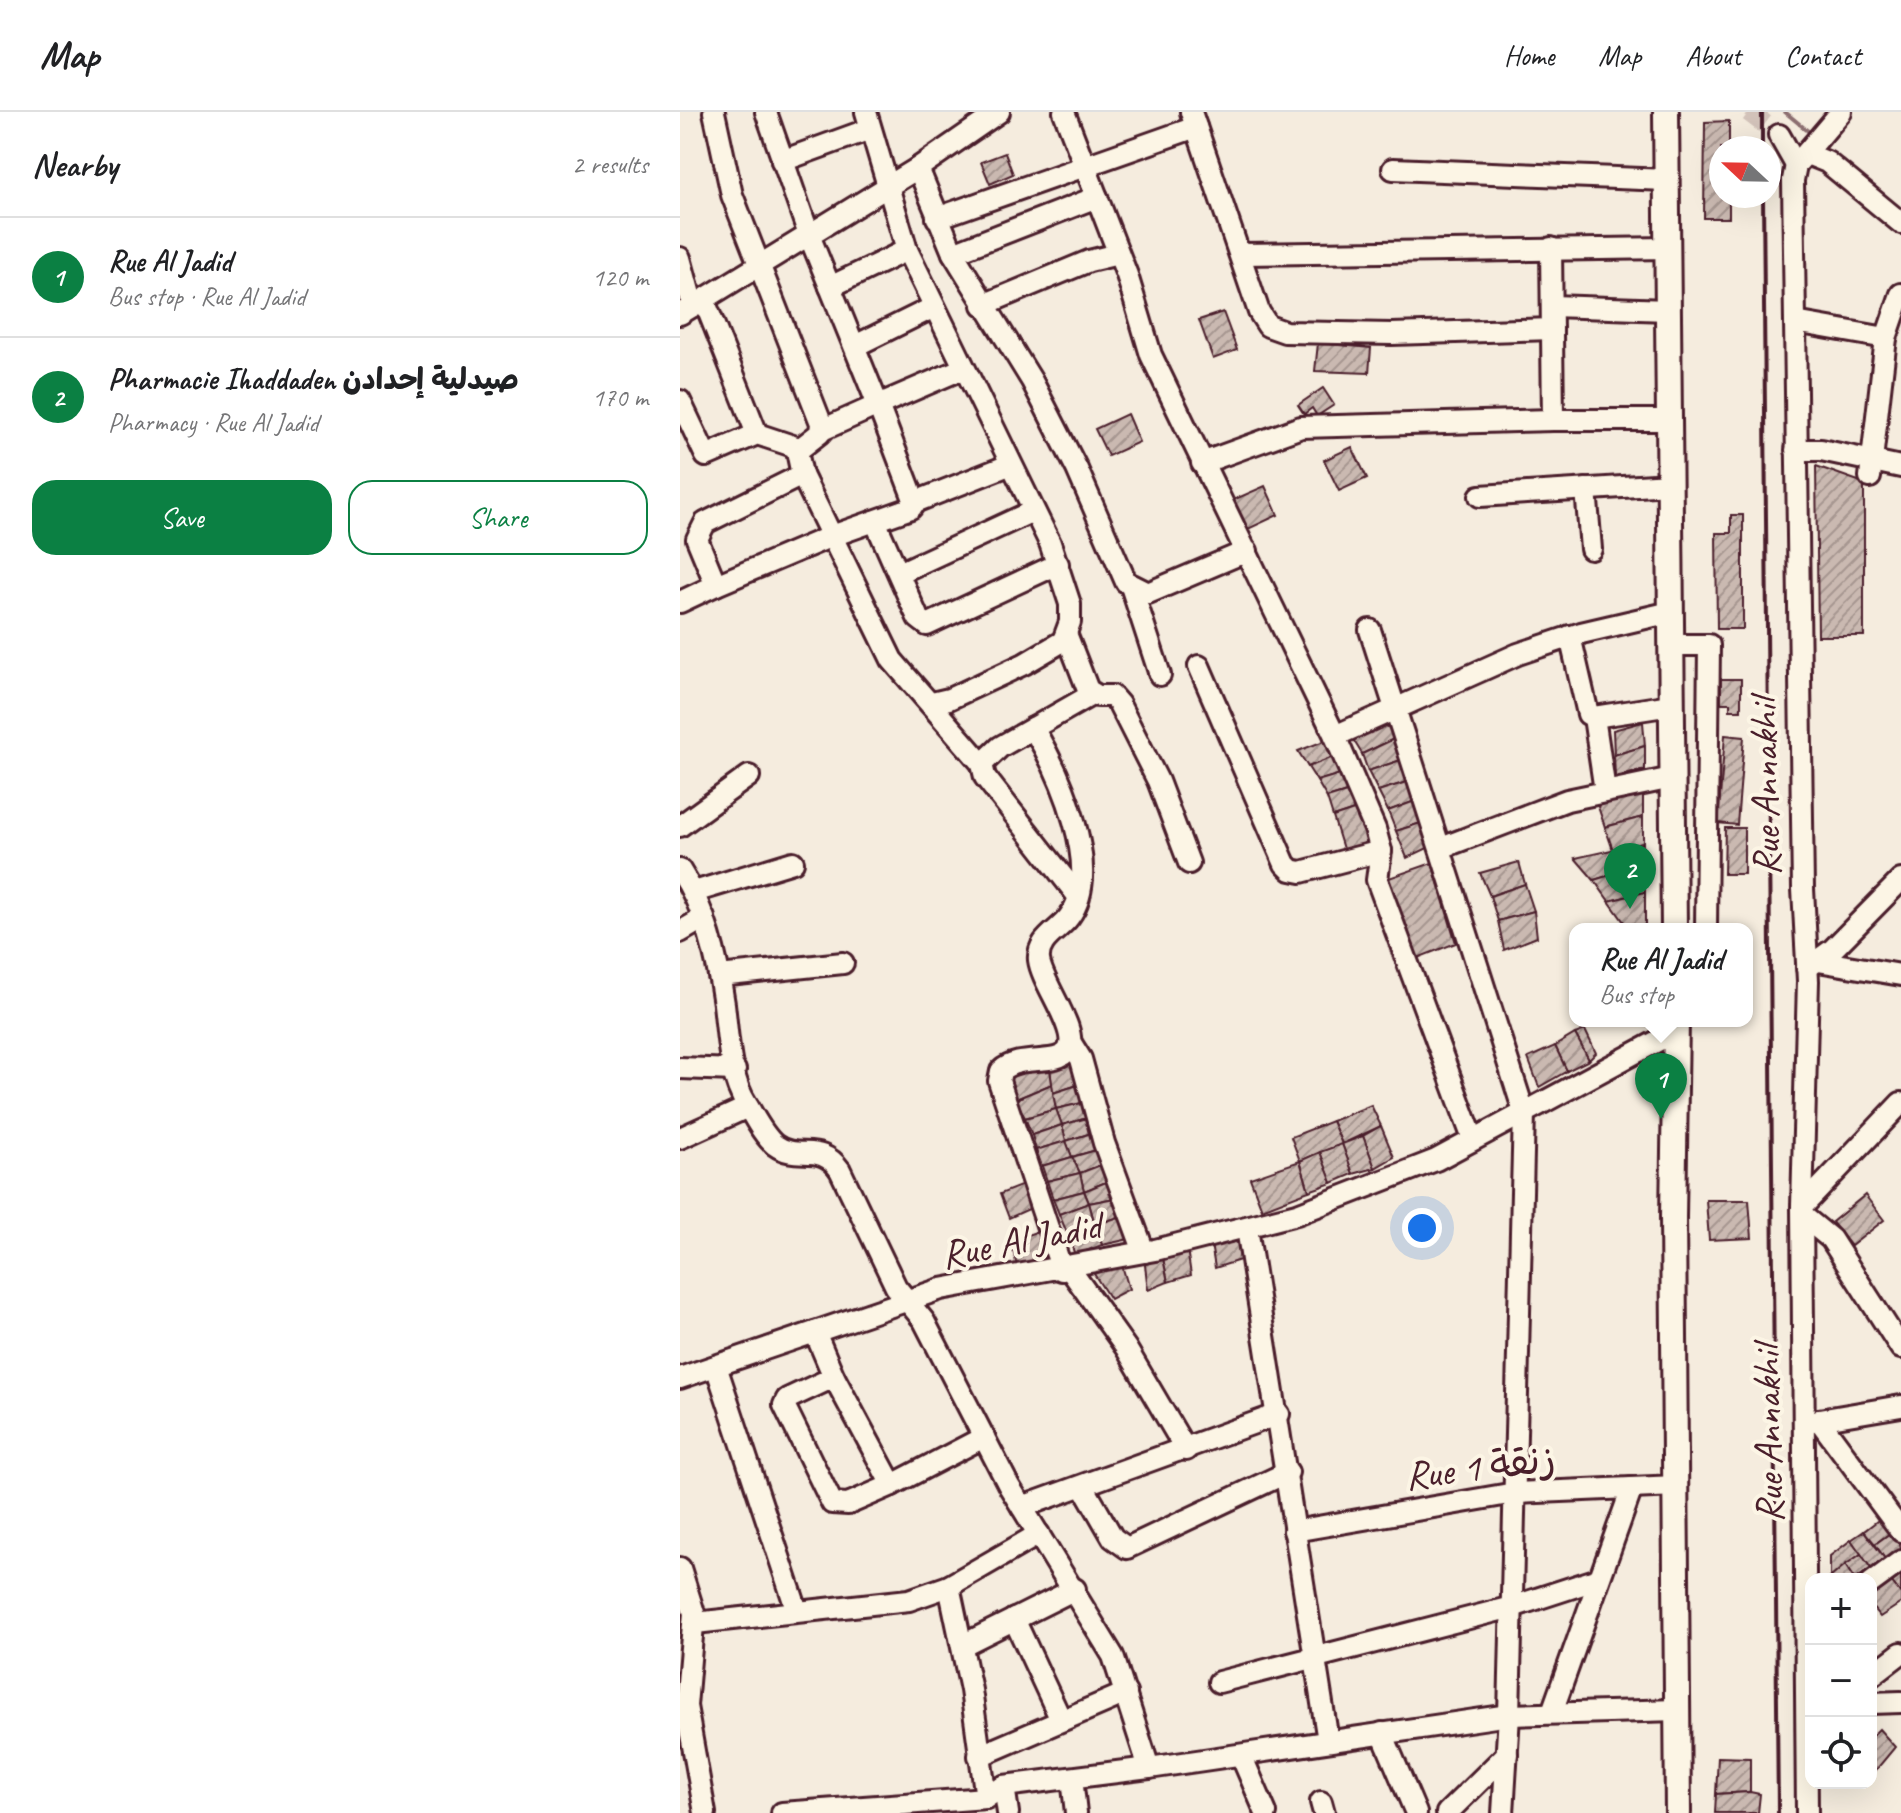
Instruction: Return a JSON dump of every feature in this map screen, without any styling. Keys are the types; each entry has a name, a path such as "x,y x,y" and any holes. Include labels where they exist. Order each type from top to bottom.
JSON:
{"main road":[{"path":"1666,112 1674,923"},
{"path":"1676,1027 1673,1217 1678,1813"}],"street":[{"path":"714,112 732,195 757,268 822,430"},
{"path":"766,112 809,235 915,502"},
{"path":"692,307 918,168 999,112"},
{"path":"1064,112 1118,254 1151,355 1335,736 1375,829 1381,851 1377,880 1473,1139"},
{"path":"1806,154 1841,112"},
{"path":"937,218 1085,166 1194,120 1261,317 1268,326 1285,332 1392,334 1552,329"},
{"path":"782,161 868,121 907,250 1058,564 1070,604 1067,636 1077,669 1093,694"},
{"path":"1779,135 1806,154 1827,162 1901,223"},
{"name":"Rue Annakhil","path":"1806,154 1795,322 1812,965 1802,1211 1811,1421 1810,1573"},
{"path":"918,168 953,253 1032,381 1131,586 1160,675"},
{"path":"1393,169 1667,180"},
{"path":"953,253 1097,197"},
{"path":"1551,248 1553,420"},
{"path":"1241,254 1668,248"},
{"path":"830,287 907,250"},
{"path":"983,305 1089,261 1118,254"},
{"path":"680,258 692,307 757,434"},
{"path":"1870,468 1886,338 1901,294"},
{"path":"1552,306 1668,310"},
{"path":"855,346 934,307"},
{"path":"1795,322 1886,338"},
{"path":"964,368 822,430 799,448 797,455 802,475 892,660 982,764 985,777 1078,896"},
{"path":"680,401 706,456 757,434 799,448"},
{"path":"1202,463 1301,427 1668,420"},
{"path":"1796,450 1870,468 1901,467"},
{"path":"680,602 832,536 911,508 915,502 1009,465"},
{"path":"716,585 699,550 699,529 713,517 802,475"},
{"path":"1480,496 1670,484"},
{"path":"1586,489 1591,549"},
{"path":"899,573 1033,511"},
{"path":"875,521 918,618 927,625 1058,564"},
{"path":"1131,586 1148,593 1247,551"},
{"path":"1335,736 1518,654 1570,636 1671,612"},
{"path":"1370,630 1524,1112 1509,1715 1503,1813"},
{"path":"932,703 949,699 1024,664 1053,648 1067,636"},
{"path":"1570,636 1584,709 1594,717 1605,791"},
{"path":"1671,645 1709,645 1706,923"},
{"path":"1199,666 1285,864 1291,870 1301,872 1381,851"},
{"path":"982,764 1000,747 1093,694 1112,696 1158,781 1189,863"},
{"path":"1594,717 1671,705"},
{"path":"1033,728 1056,766 1075,815 1078,896 1070,916 1043,942 1039,955 1048,987 1068,1025 1071,1043 1081,1059 1095,1115 1144,1252"},
{"path":"680,826 749,776"},
{"path":"1441,848 1546,807 1672,778"},
{"path":"694,892 793,862"},
{"path":"680,870 694,892 704,918 719,976 735,1070 748,1107 775,1145 795,1153 817,1152 835,1164 896,1287 924,1321 1022,1507 1075,1589 1113,1656 1149,1768"},
{"path":"1812,965 1901,880"},
{"path":"680,932 704,918"},
{"path":"719,976 843,963"},
{"path":"1812,965 1901,975"},
{"name":"Rue Al Jadid","path":"680,1378 962,1284 1065,1269 1247,1228 1368,1188 1436,1160 1674,1027"},
{"path":"1071,1043 1065,1054 1057,1058 1011,1063 1001,1071 999,1081 1065,1269 1126,1348 1186,1450"},
{"path":"680,1068 735,1070"},
{"path":"1901,1103 1802,1211 1831,1239 1901,1348"},
{"path":"680,1138 748,1107"},
{"path":"1247,1228 1279,1414 1294,1531 1328,1741"},
{"path":"815,1332 834,1377 892,1485"},
{"path":"716,1366 797,1611"},
{"path":"834,1377 787,1399 784,1405 832,1503 848,1504 892,1485 984,1437"},
{"path":"1901,1406 1811,1421 1901,1531"},
{"path":"1022,1507 1279,1414"},
{"path":"1083,1486 1116,1542 1127,1548 1288,1472"},
{"name":"Rue 1 زنقة","path":"1294,1531 1515,1493 1677,1486"},
{"path":"1552,1712 1632,1488"},
{"path":"695,1623 909,1600 949,1586 1039,1534"},
{"path":"1877,1579 1901,1561"},
{"path":"680,1568 695,1623 683,1706 705,1813"},
{"path":"1219,1682 1512,1607 1598,1579"},
{"path":"949,1586 963,1645 986,1798"},
{"path":"963,1645 1075,1589"},
{"path":"1014,1619 1061,1720"},
{"path":"1877,1671 1901,1653"},
{"path":"979,1756 1126,1693"},
{"path":"1877,1703 1901,1702"},
{"path":"782,1813 986,1798 1004,1786 1509,1715 1677,1710"},
{"name":"Rue Annakhil","path":"1807,1813 1809,1717"},
{"path":"1382,1733 1416,1813"},
{"path":"1447,1813 1507,1754"},
{"path":"1241,1755 1266,1813"},
{"path":"1072,1778 1076,1813"},
{"path":"1004,1786 1008,1813"}],"building":[{"path":"1729,121 1729,136 1709,136 1709,208 1729,208 1729,218 1704,218 1705,122"},
{"path":"1005,153 1013,174 990,184 981,162"},
{"path":"1223,312 1237,350 1213,359 1199,320"},
{"path":"1318,343 1371,348 1369,373 1315,371"},
{"path":"1323,388 1334,405 1317,416 1312,408 1304,414 1298,405"},
{"path":"1127,414 1139,442 1108,456 1095,429"},
{"path":"1352,447 1367,478 1339,491 1324,460"},
{"path":"1816,466 1864,483 1864,636 1818,636"},
{"path":"1265,486 1278,515 1246,530 1233,500"},
{"path":"1731,515 1743,515 1743,629 1717,629 1716,533 1731,533"},
{"path":"1721,679 1741,679 1741,710 1730,710 1730,703 1721,703"},
{"path":"1382,719 1396,738 1362,754 1349,733"},
{"path":"1643,722 1645,746 1614,755 1613,730"},
{"path":"1725,735 1744,737 1737,825 1718,823"},
{"path":"1396,738 1401,760 1368,771 1362,754"},
{"path":"1329,739 1336,756 1308,767 1298,751"},
{"path":"1645,746 1645,770 1615,777 1614,755"},
{"path":"1336,756 1344,773 1317,781 1308,767"},
{"path":"1401,760 1410,781 1378,791 1368,771"},
{"path":"1344,773 1350,791 1327,798 1317,781"},
{"path":"1410,781 1415,801 1388,811 1378,791"},
{"path":"1643,787 1643,817 1605,827 1596,801"},
{"path":"1350,791 1357,809 1333,817 1327,798"},
{"path":"1415,801 1424,822 1396,831 1388,811"},
{"path":"1357,809 1371,846 1344,852 1333,817"},
{"path":"1643,817 1643,843 1613,850 1605,827"},
{"path":"1424,822 1432,846 1407,858 1396,831"},
{"path":"1725,828 1744,828 1744,874 1724,874"},
{"path":"1643,843 1643,865 1594,880 1575,858"},
{"path":"1519,862 1525,884 1490,896 1480,873"},
{"path":"1432,863 1456,943 1415,959 1386,879"},
{"path":"1643,865 1645,892 1609,901 1594,880"},
{"path":"1525,884 1534,911 1498,921 1490,896"},
{"path":"1645,892 1645,923 1625,923 1609,901"},
{"path":"1534,911 1537,937 1504,950 1498,921"},
{"path":"1585,1030 1596,1053 1589,1060 1575,1034"},
{"path":"1575,1034 1589,1060 1567,1071 1555,1046"},
{"path":"1555,1046 1567,1071 1539,1087 1528,1058"},
{"path":"1078,1061 1081,1084 1053,1093 1050,1069"},
{"path":"1050,1069 1052,1084 1016,1099 1006,1076"},
{"path":"1052,1084 1056,1109 1025,1118 1016,1099"},
{"path":"1081,1084 1086,1102 1056,1109 1053,1093"},
{"path":"1086,1102 1091,1117 1062,1125 1056,1109"},
{"path":"1371,1105 1381,1126 1342,1144 1332,1121"},
{"path":"1056,1109 1062,1125 1032,1135 1025,1118"},
{"path":"1091,1117 1095,1132 1066,1141 1062,1125"},
{"path":"1332,1121 1342,1144 1300,1161 1291,1137"},
{"path":"1062,1125 1066,1141 1036,1150 1032,1135"},
{"path":"1381,1126 1394,1157 1375,1168 1363,1136"},
{"path":"1095,1132 1100,1149 1072,1157 1066,1141"},
{"path":"1363,1136 1375,1168 1353,1174 1342,1144"},
{"path":"1066,1141 1072,1157 1042,1166 1036,1150"},
{"path":"1342,1144 1353,1174 1332,1183 1320,1152"},
{"path":"1100,1149 1106,1163 1080,1173 1072,1157"},
{"path":"1320,1152 1332,1183 1309,1191 1300,1161"},
{"path":"1072,1157 1080,1173 1047,1181 1042,1166"},
{"path":"1300,1161 1309,1191 1262,1209 1250,1178"},
{"path":"1106,1163 1111,1180 1084,1191 1080,1173"},
{"path":"1080,1173 1084,1191 1053,1199 1047,1181"},
{"path":"1111,1180 1120,1197 1089,1203 1084,1191"},
{"path":"1023,1185 1029,1209 1009,1218 1000,1194"},
{"path":"1084,1191 1089,1203 1059,1214 1053,1199"},
{"path":"1865,1195 1884,1220 1851,1246 1832,1222"},
{"path":"1120,1197 1125,1215 1095,1225 1089,1203"},
{"path":"1706,1200 1749,1200 1752,1238 1709,1240"},
{"path":"1089,1203 1095,1225 1067,1233 1059,1214"},
{"path":"1125,1215 1134,1238 1102,1245 1095,1225"},
{"path":"1095,1225 1102,1245 1075,1255 1067,1233"},
{"path":"1041,1230 1049,1256 1017,1267 1011,1241"},
{"path":"1236,1234 1240,1260 1215,1268 1210,1238"},
{"path":"1187,1249 1191,1275 1168,1282 1162,1254"},
{"path":"1162,1254 1168,1282 1148,1290 1144,1257"},
{"path":"1121,1262 1129,1289 1110,1299 1094,1274"},
{"path":"1885,1515 1896,1529 1875,1544 1864,1531"},
{"path":"1896,1529 1901,1549 1885,1559 1875,1544"},
{"path":"1864,1531 1885,1559 1872,1570 1851,1540"},
{"path":"1851,1540 1861,1554 1836,1573 1830,1573 1830,1556"},
{"path":"1861,1554 1872,1570 1850,1573 1845,1565"},
{"path":"1845,1565 1850,1573 1836,1573"},
{"path":"1901,1568 1901,1594 1888,1577"},
{"path":"1888,1577 1901,1594 1901,1603 1880,1617 1877,1613 1877,1585"},
{"path":"1879,1729 1895,1747 1877,1769"},
{"path":"1718,1757 1750,1758 1750,1792 1716,1794"},
{"path":"1716,1794 1760,1794 1758,1813 1715,1813"}],"waterway":[{"path":"1785,112 1814,136"}],"tunnel":[{"path":"1749,112 1779,135"}],"railway":[{"path":"1762,112 1762,136"},
{"path":"1763,208 1778,1813"}],"place":[{"name":"Pharmacie Ihaddaden صيدلية إحدادن","path":"1630,909"},
{"name":"Rue Al Jadid","path":"1661,1119"}]}
